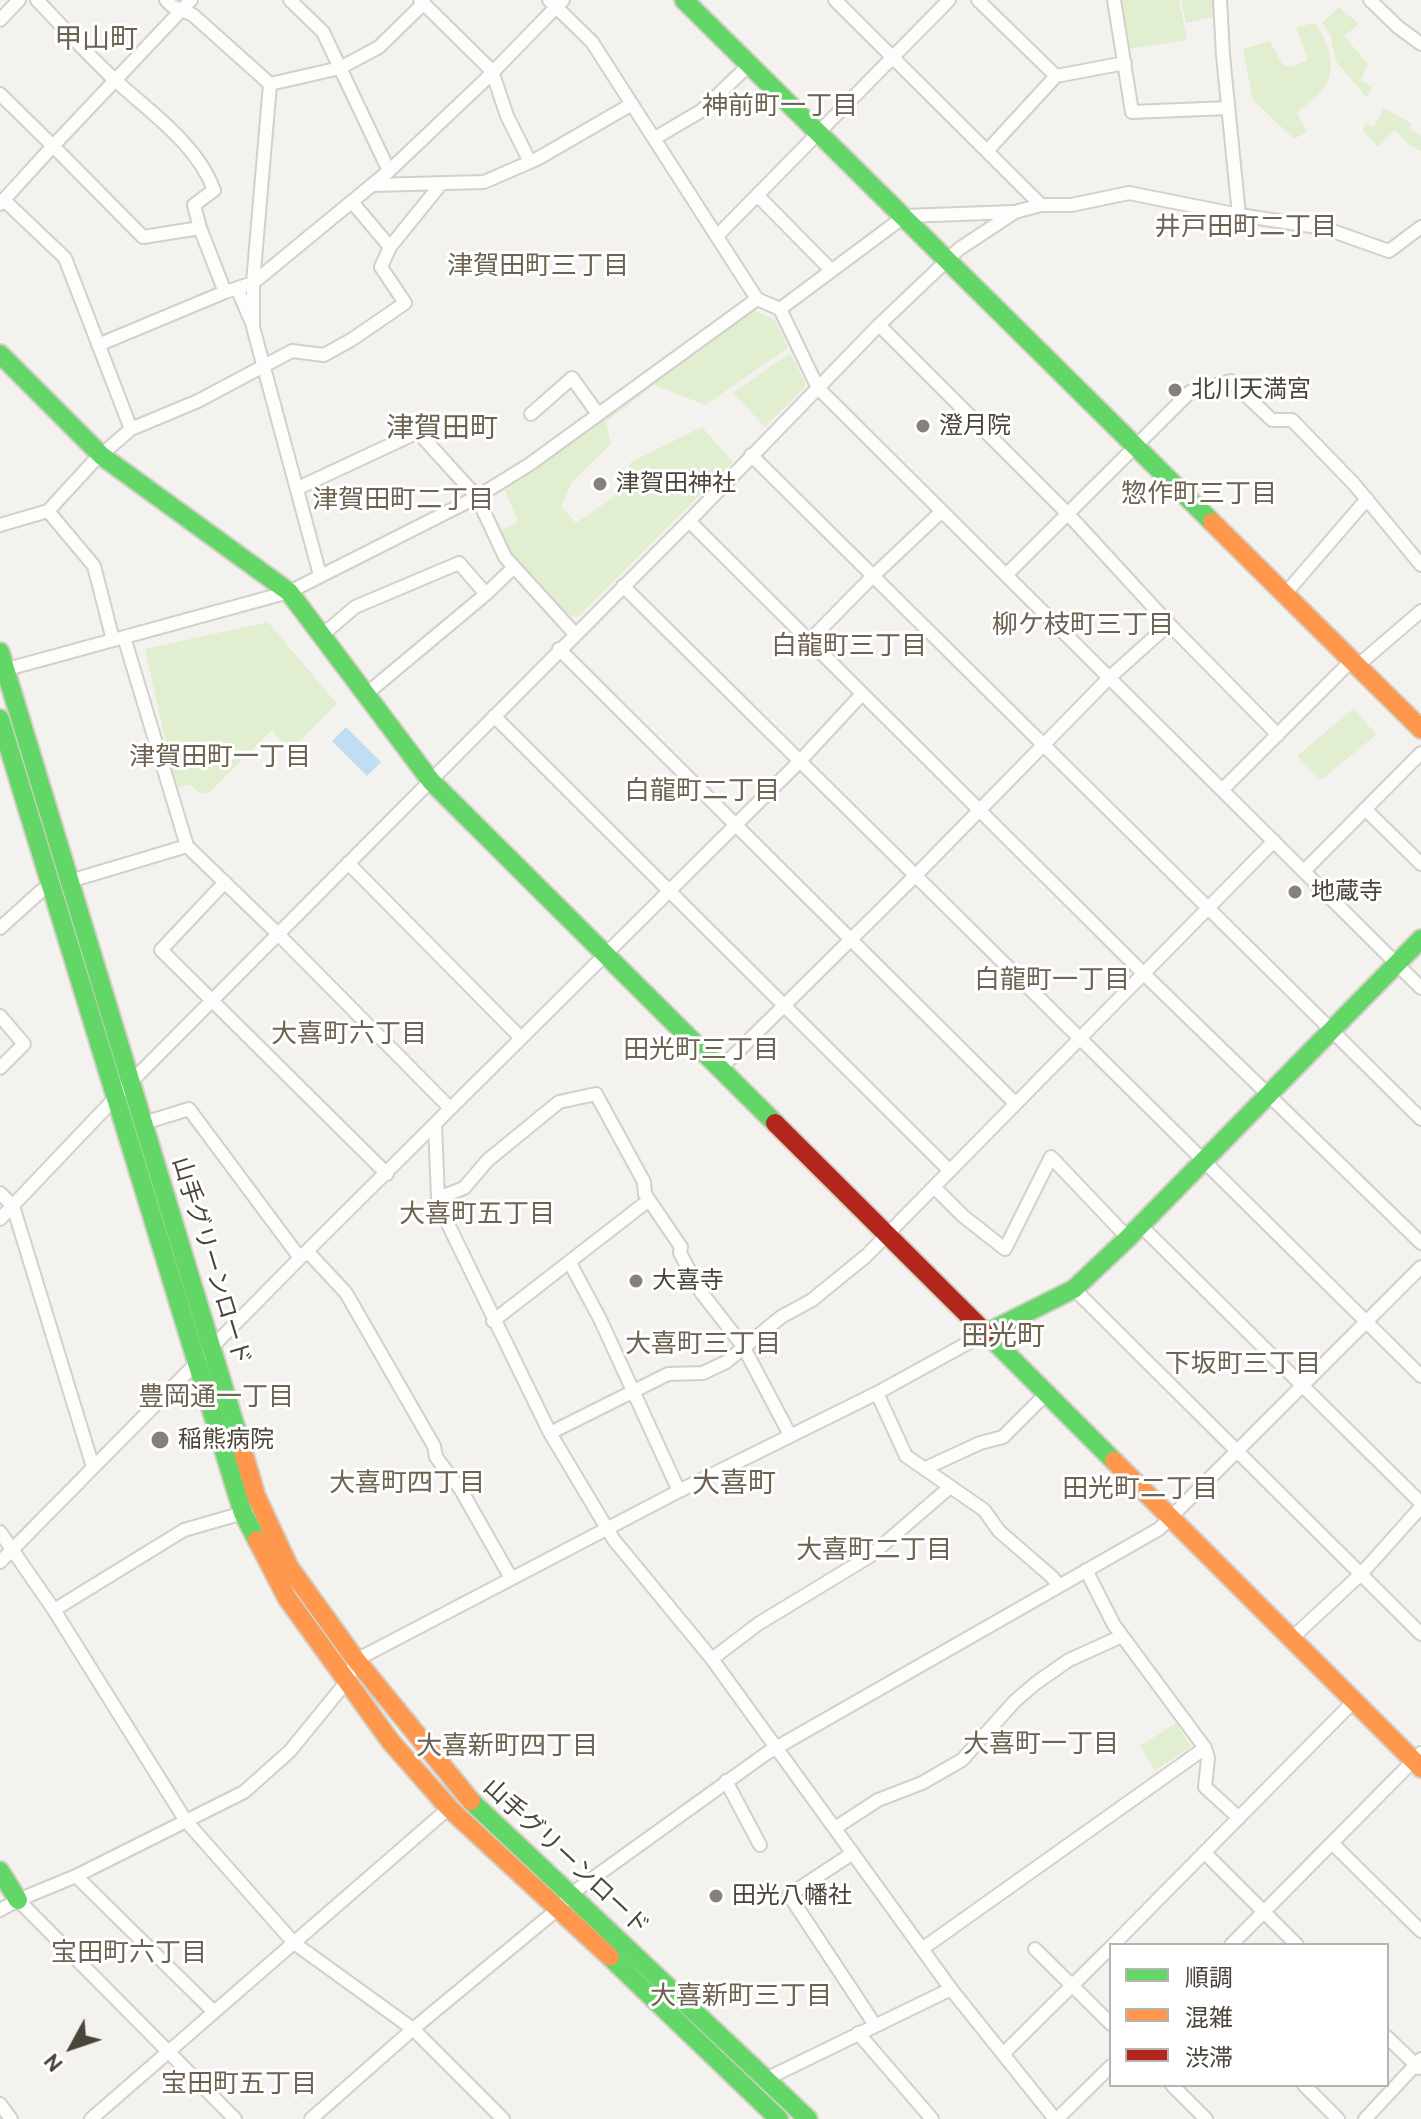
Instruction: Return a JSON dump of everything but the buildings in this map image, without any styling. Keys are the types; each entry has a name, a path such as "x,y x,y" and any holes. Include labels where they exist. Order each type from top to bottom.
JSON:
{"street":[{"path":"0,20 19,0"},
{"path":"37,0 115,80 170,129 206,170 214,190 194,205 200,228 253,327"},
{"path":"166,0 172,6 187,5"},
{"path":"290,0 323,32 389,171"},
{"path":"684,0 1421,729"},
{"path":"835,0 1041,205"},
{"path":"717,236 949,0"},
{"path":"978,0 1056,76"},
{"path":"1114,0 1132,112 1228,108"},
{"path":"1220,0 1239,215"},
{"path":"1370,0 1421,44"},
{"path":"270,84 340,68 379,47 422,2 492,71 507,116 530,162"},
{"path":"98,345 253,283 389,171 486,79 556,2 592,42 757,299 780,309 818,388 1421,988"},
{"path":"131,429 65,258 2,202 187,5"},
{"path":"187,5 193,15 270,84"},
{"path":"988,150 1056,76 1125,63"},
{"path":"655,138 701,111 749,65"},
{"path":"270,84 253,283 253,327 320,575"},
{"path":"0,94 143,237 200,228"},
{"path":"373,185 484,182 530,162 632,104"},
{"path":"0,525 48,511 131,429 198,401 292,351 324,355 405,303 381,267 390,247 441,184"},
{"path":"780,309 905,216 1015,212 1041,205 1071,205 1129,193 1324,228 1389,251 1421,227"},
{"path":"758,196 831,270"},
{"path":"352,202 390,247"},
{"path":"0,1219 117,1096 689,521 879,325 946,260 1015,212"},
{"path":"3,671 289,592 477,497 530,464 757,299"},
{"path":"879,325 1068,514 1169,624 1278,735"},
{"path":"0,354 102,456 289,592 431,781 1354,1701 1419,1761 1233,1943"},
{"path":"531,414 572,378 598,414"},
{"path":"1006,575 1190,392 1231,381 1272,420 1292,420 1321,448 1421,565"},
{"path":"298,488 418,432 477,497 505,557 575,634"},
{"path":"751,455 1421,1119"},
{"path":"1285,594 1367,499"},
{"path":"48,511 94,566 187,846 450,1108"},
{"path":"810,640 942,511"},
{"path":"689,521 1143,973 1421,1243"},
{"path":"321,636 355,607 459,563 486,594"},
{"path":"365,695 514,567"},
{"path":"623,586 1421,1376"},
{"path":"1222,790 1354,663 1421,611"},
{"path":"720,1069 1109,678 1169,624"},
{"path":"559,649 1015,1103"},
{"name":"山手グリーンロード","path":"0,652 3,671 213,1345 256,1496 272,1535 289,1567 356,1660 464,1794 779,2119"},
{"path":"0,1562 303,1254 799,762 862,694"},
{"path":"494,716 950,1171"},
{"name":"山手グリーンロード","path":"0,719 3,739 117,1096 243,1513 287,1598 391,1742 449,1808 565,1901 808,2119"},
{"path":"1304,871 1421,753"},
{"path":"1365,809 1421,864"},
{"path":"550,1433 668,1374 703,1373 726,1362 781,1317 812,1300 866,1256 1274,841"},
{"path":"70,881 187,846"},
{"path":"348,863 521,1038"},
{"path":"225,882 161,950 387,1174"},
{"path":"0,928 41,891 51,886"},
{"path":"0,1910 76,1876 244,1792 290,1751 347,1681 356,1660 1074,1289 1134,1232 1421,939"},
{"path":"0,1016 24,1044 0,1068"},
{"path":"438,1198 464,1188 499,1150 559,1102 596,1094 644,1182 645,1194 681,1247 680,1253 701,1292 743,1346 790,1435"},
{"path":"144,1123 189,1109 303,1254 346,1293 434,1446 436,1457 461,1490 511,1578"},
{"path":"435,1125 438,1198 493,1321 550,1433 614,1540 712,1659 951,1989 1056,2119 1109,2068"},
{"path":"934,1187 963,1216 1005,1249 1051,1157 1302,1385 1421,1505 1361,1574 1292,1638"},
{"path":"0,1193 13,1206 93,1467"},
{"path":"493,1321 649,1200"},
{"path":"570,1263 634,1389 679,1491"},
{"path":"311,2119 565,1901 726,1781 776,1748 1159,1529 1421,1267"},
{"path":"1074,1289 1421,1634"},
{"path":"877,1393 906,1456 984,1510 999,1531 1059,1586"},
{"path":"926,1468 980,1443 1003,1437 1046,1394"},
{"path":"712,1659 770,1617 870,1556 950,1487"},
{"path":"54,1610 184,1530 243,1513"},
{"path":"0,1532 54,1610 186,1821 294,1943 413,2029 503,2119"},
{"path":"1086,1570 1114,1625 1205,1748 1208,1758 1205,1787 1239,1818"},
{"path":"835,1828 878,1800 922,1783 962,1760 1036,1683 1069,1660 1122,1636"},
{"path":"1115,1943 1354,1701"},
{"path":"922,1949 1205,1748"},
{"path":"726,1781 760,1845"},
{"path":"91,2119 449,1808"},
{"path":"1332,1843 1421,1931"},
{"path":"853,1853 789,1895 875,2025"},
{"path":"1205,1853 1295,1943"},
{"path":"0,1871 18,1900 235,2119"},
{"path":"76,1876 214,2012"},
{"path":"1035,1949 1109,2022"},
{"path":"1003,2054 1109,1949"},
{"path":"766,2079 951,1989"},
{"path":"858,2033 932,2119"},
{"path":"1365,2119 1419,2064 1389,2039"},
{"path":"1174,2087 1206,2119"},
{"path":"1306,2087 1338,2119"},
{"path":"0,2104 11,2119"}],"green space":[{"path":"1119,0 1179,0 1187,40 1128,49"},
{"path":"1181,0 1214,0 1216,16 1186,23"},
{"path":"1339,7 1359,24 1344,36 1368,64 1361,80 1372,87 1367,98 1336,61 1330,34 1322,23"},
{"path":"1315,23 1329,53 1331,70 1323,89 1297,113 1307,132 1294,139 1253,100 1243,49 1270,41 1282,64 1292,67 1308,60 1296,27"},
{"path":"1384,108 1412,124 1409,129 1421,136 1421,151 1410,146 1395,130 1378,147 1363,131 1365,123 1374,127"},
{"path":"753,310 775,320 788,348 705,405 654,385 606,422 611,444 572,482 561,506 576,523 615,496 631,462 702,427 733,462 578,617 564,616 508,555 497,532 518,522 503,485 533,469"},
{"path":"790,353 805,387 765,427 733,393"},
{"path":"268,622 337,704 290,751 272,730 210,792 200,794 190,784 176,788 145,649"},
{"path":"1354,708 1376,735 1321,780 1297,756"},
{"path":"1176,1723 1191,1747 1155,1770 1140,1746"}],"water":[{"path":"346,727 381,762 367,776 332,741"}],"traffic: fast":[{"path":"684,0 1212,522"},
{"path":"0,354 102,456 289,592 431,781 775,1123"},
{"path":"0,652 242,1448"},
{"path":"0,719 243,1513 257,1540"},
{"path":"1114,1461 986,1333 1074,1289 1128,1238 1421,939"},
{"path":"471,1801 808,2119"},
{"path":"0,1871 18,1900"},
{"path":"610,1957 779,2119"}],"traffic: slow":[{"path":"1212,522 1421,729"},
{"path":"242,1448 256,1496 289,1567 356,1660 471,1801"},
{"path":"1114,1461 1421,1768"},
{"path":"257,1540 287,1598 391,1742 449,1808 610,1957"}],"traffic: jam":[{"path":"775,1123 986,1333"}],"place":[{"name":"北川天満宮","path":"1175,390"},
{"name":"澄月院","path":"923,426"},
{"name":"津賀田神社","path":"600,484"},
{"name":"地蔵寺","path":"1295,892"},
{"name":"大喜寺","path":"636,1281"},
{"name":"稲熊病院","path":"160,1440"},
{"name":"田光八幡社","path":"716,1896"}],"district":[{"name":"甲山町","path":"96,40"},
{"name":"神前町一丁目","path":"780,106"},
{"name":"井戸田町二丁目","path":"1246,227"},
{"name":"津賀田町三丁目","path":"538,266"},
{"name":"津賀田町","path":"442,429"},
{"name":"惣作町三丁目","path":"1199,494"},
{"name":"津賀田町二丁目","path":"403,500"},
{"name":"柳ケ枝町三丁目","path":"1083,625"},
{"name":"白龍町三丁目","path":"849,646"},
{"name":"津賀田町一丁目","path":"220,757"},
{"name":"白龍町二丁目","path":"702,791"},
{"name":"白龍町一丁目","path":"1052,980"},
{"name":"大喜町六丁目","path":"349,1034"},
{"name":"田光町三丁目","path":"701,1050"},
{"name":"大喜町五丁目","path":"477,1214"},
{"name":"田光町","path":"1003,1337"},
{"name":"大喜町三丁目","path":"703,1344"},
{"name":"下坂町三丁目","path":"1243,1364"},
{"name":"豊岡通一丁目","path":"216,1397"},
{"name":"大喜町四丁目","path":"407,1483"},
{"name":"大喜町","path":"734,1484"},
{"name":"田光町二丁目","path":"1140,1489"},
{"name":"大喜町二丁目","path":"874,1550"},
{"name":"大喜町一丁目","path":"1041,1744"},
{"name":"大喜新町四丁目","path":"507,1746"},
{"name":"宝田町六丁目","path":"129,1953"},
{"name":"大喜新町三丁目","path":"741,1996"},
{"name":"宝田町五丁目","path":"239,2084"}]}
